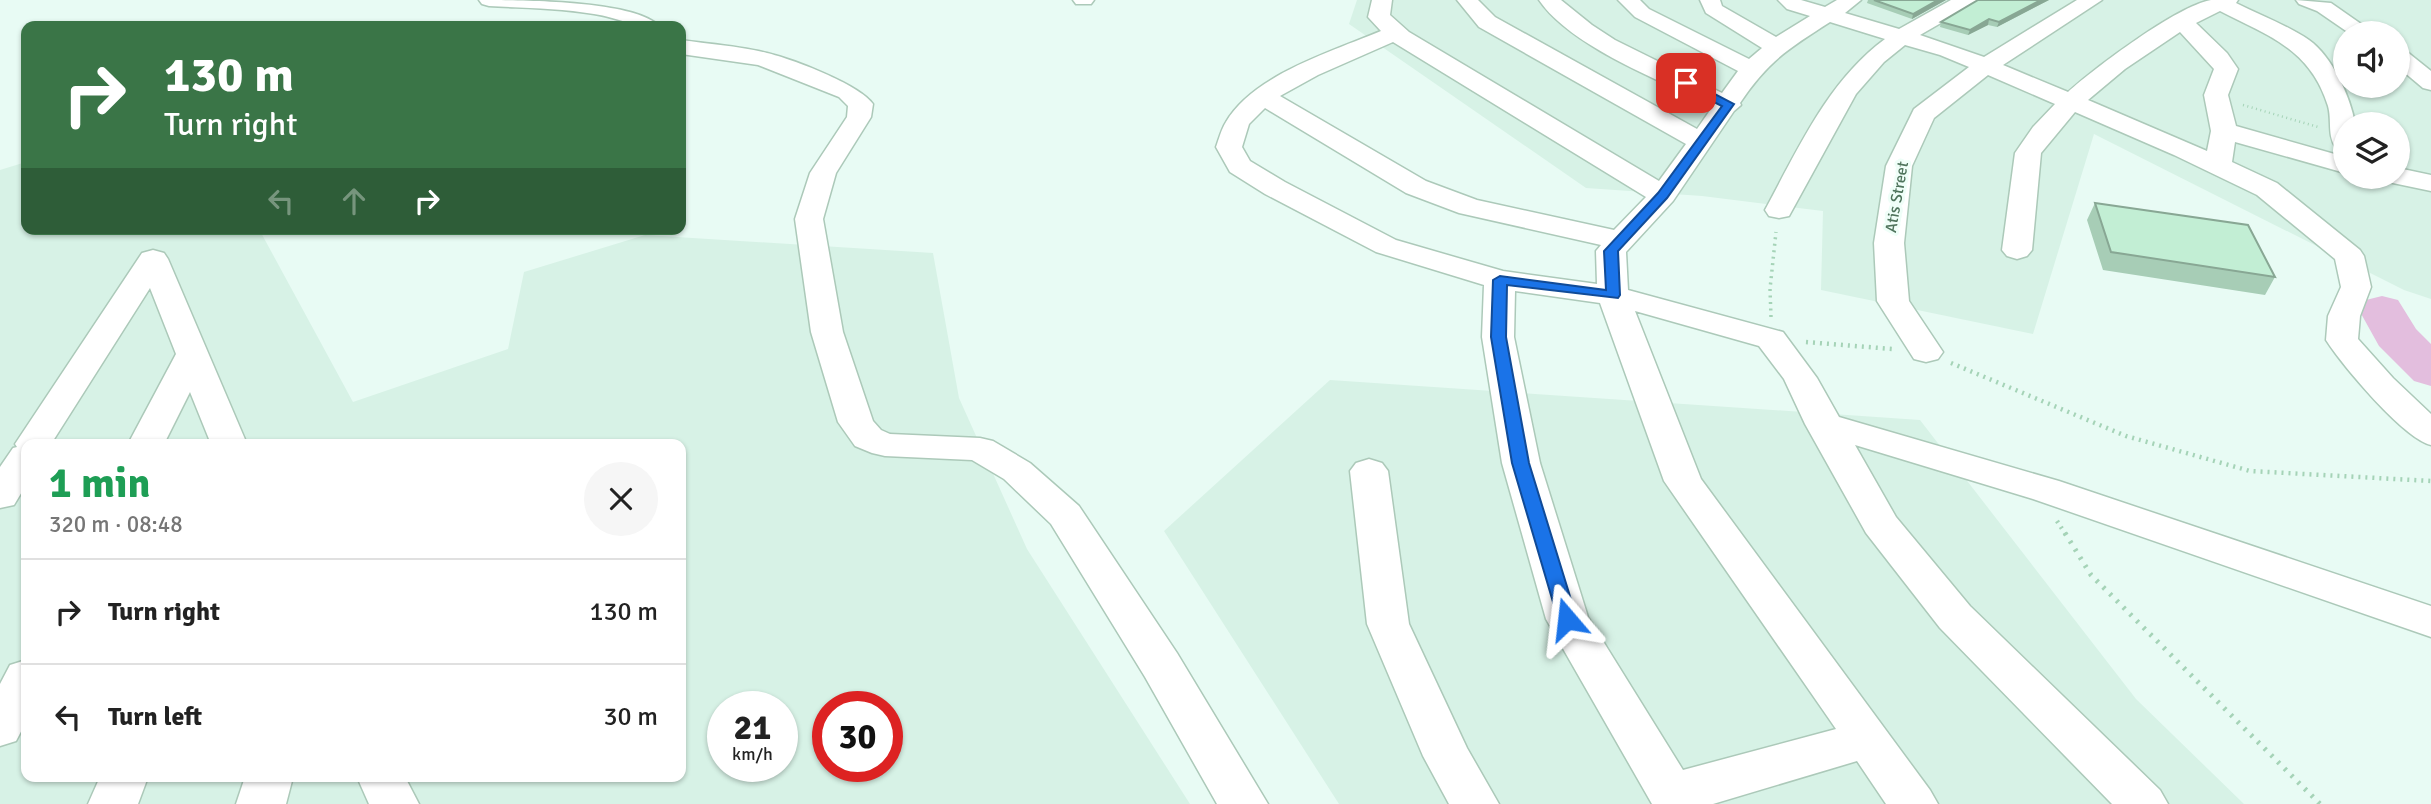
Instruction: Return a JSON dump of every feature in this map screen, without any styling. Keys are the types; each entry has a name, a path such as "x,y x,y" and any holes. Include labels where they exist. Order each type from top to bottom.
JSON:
{"street":[{"path":"489,0 579,4 642,15"},
{"path":"1382,0 1378,17 1395,33 1663,195"},
{"path":"1467,0 1487,22 1702,142"},
{"path":"1549,0 1568,18 1622,51 1729,104"},
{"path":"1628,0 1642,13 1751,69"},
{"path":"1710,0 1713,9 1776,47"},
{"path":"1788,0 1794,5 1906,36 1986,65 2218,164 2267,189 2349,256 2356,287 2344,316 2342,340 2381,385 2431,433"},
{"path":"1851,0 1776,47 1751,69 1663,195 1611,251 1613,295 1683,481 1913,804"},
{"path":"1779,210 1839,101 1875,58 1967,0"},
{"name":"Atis Street","path":"1926,352 1892,301 1889,243 1899,166 1923,114 1986,65 2092,0"},
{"path":"2306,0 2345,21"},
{"path":"2017,250 2028,153 2034,141 2071,102 2150,40 2181,20 2224,1 2302,46 2323,71 2341,112"},
{"path":"2181,20 2219,58 2226,69 2216,95 2224,131 2218,164"},
{"path":"1395,33 1282,84 1264,97 1238,121 1229,148 1239,166 1275,188 1386,246 1500,280 1613,295 1771,339 1800,378 1880,524 1955,617 2143,804"},
{"path":"686,48 763,59 847,92 861,104 859,117 823,173 809,219 827,332 856,422 868,438 885,445 979,449 1017,471 1065,515 1161,665 1243,804"},
{"path":"2410,66 2431,83"},
{"path":"1264,97 1416,187 1469,207 1619,240"},
{"path":"2224,131 2333,162"},
{"path":"2410,179 2431,183"},
{"path":"36,439 153,259 227,439"},
{"path":"1500,280 1499,337 1521,463 1567,619 1675,798 1710,785 1867,739"},
{"path":"149,439 193,353"},
{"path":"1823,424 2046,490 2431,622"},
{"path":"0,496 21,464"},
{"path":"1369,471 1388,624 1447,756 1474,804"},
{"path":"0,728 21,687"},
{"path":"113,804 122,782"},
{"path":"261,804 267,782"},
{"path":"383,782 394,804"}],"path":[{"path":"2216,95 2333,134"},
{"path":"1779,210 1770,289 1771,339 1926,352 2126,436 2250,471 2431,481"},
{"path":"2046,490 2059,526 2091,575 2319,804"}],"shaded area":[{"path":"1357,0 2431,0 2431,299 2404,290 2094,134 2033,334 1821,290 1823,211 1702,196 1586,188 1349,24"},
{"path":"21,164 21,235 262,235 353,402 508,349 524,272 645,235 933,253 959,398 1027,549 1190,804 0,804 0,170"},
{"path":"1330,380 1920,420 2136,699 2244,804 1339,804 1164,531"}],"building":[{"path":"1874,0 1938,0 1913,14"},
{"path":"1978,0 2041,0 1999,22 1989,19 1970,30 1941,22"},
{"path":"2095,203 2248,225 2275,277 2111,252"}],"waterway":[{"path":"2382,310 2396,336 2431,371"}],"route":[{"path":"1567,619 1521,463 1499,337 1500,280 1613,295 1611,251 1663,195 1729,104 1686,83"}]}
